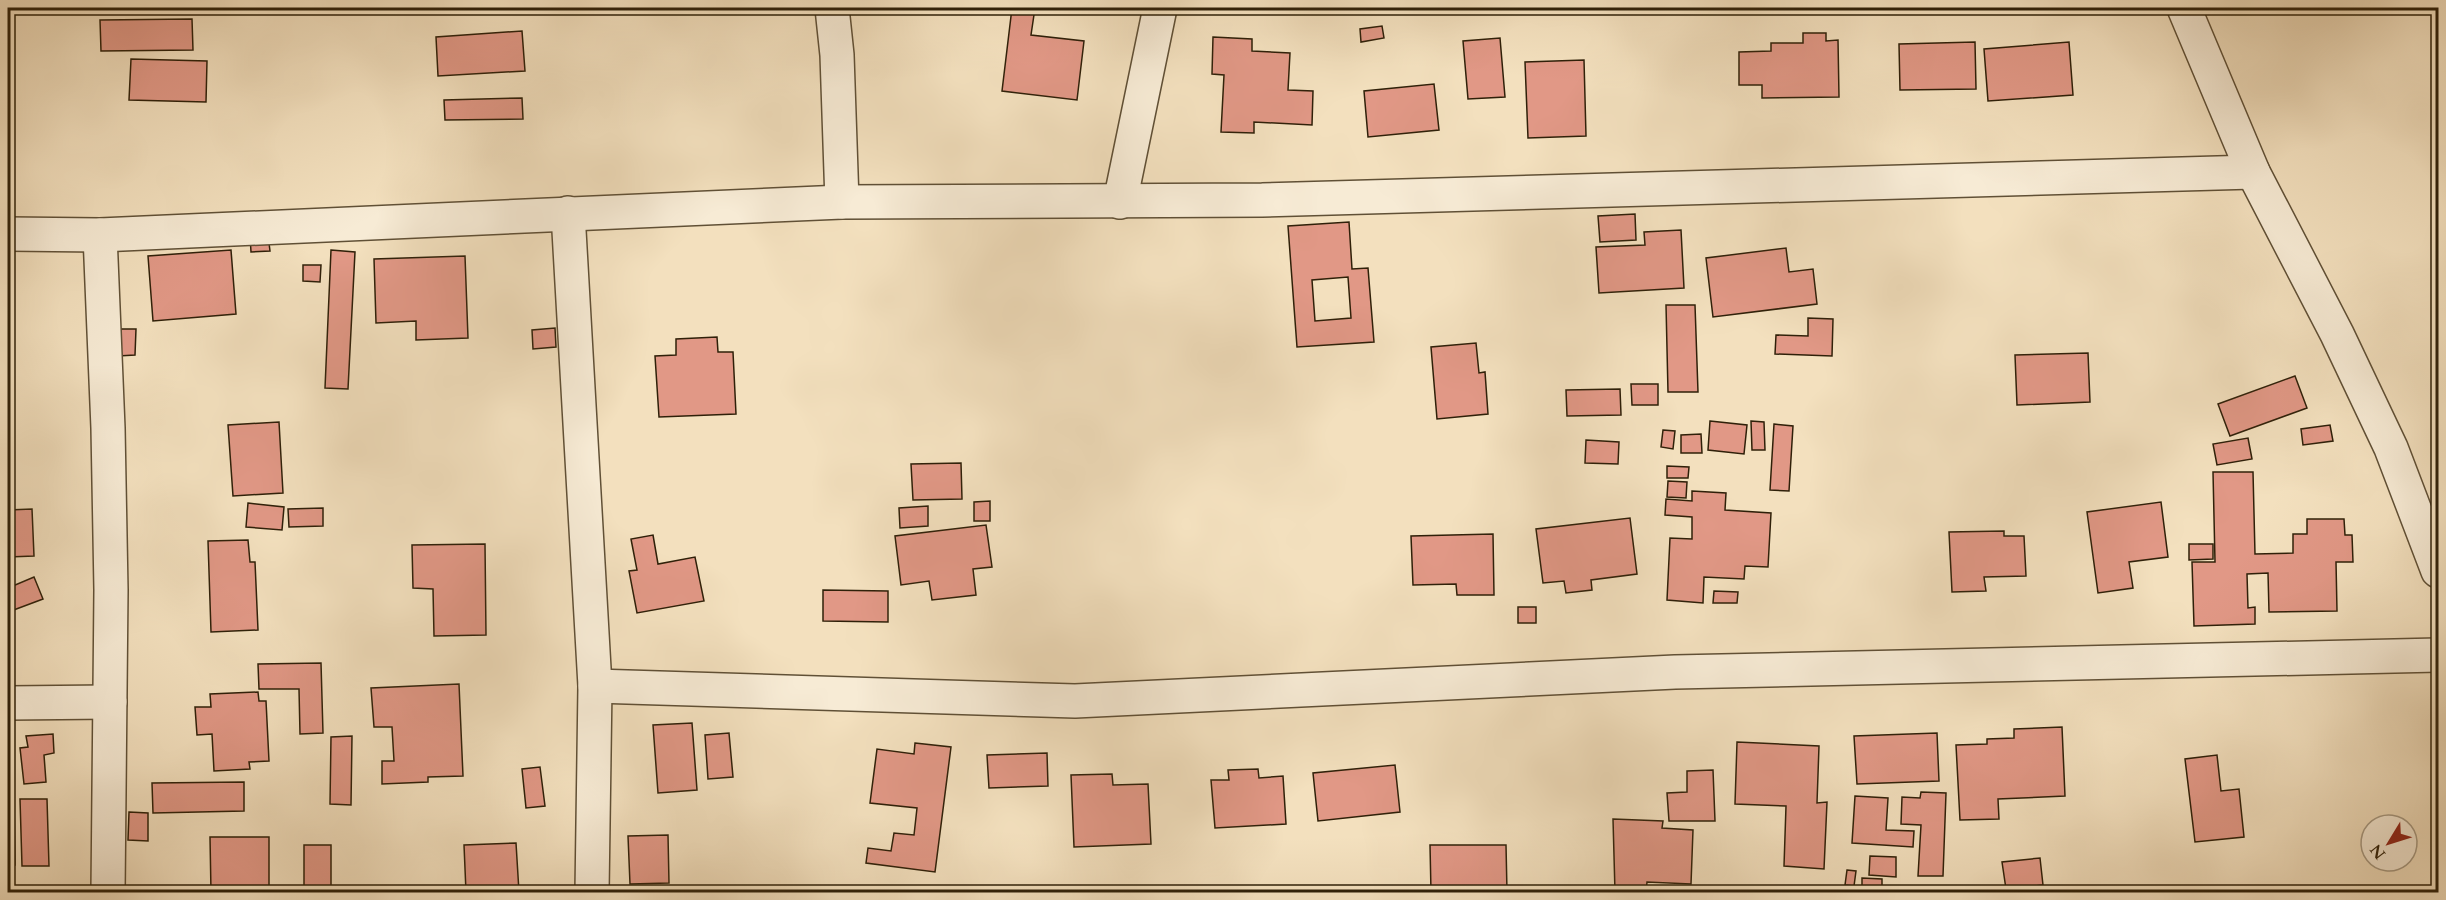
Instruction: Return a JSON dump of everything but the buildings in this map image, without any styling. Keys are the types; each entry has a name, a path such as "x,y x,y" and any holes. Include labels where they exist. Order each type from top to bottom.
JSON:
{"street":[{"path":"832,8 837,55 842,202"},
{"path":"1120,202 1160,8"},
{"path":"2184,8 2253,172 2337,334 2386,438 2439,571"},
{"path":"8,234 100,235 842,202 1120,202 2253,172"},
{"path":"568,213 595,686 592,892"},
{"path":"100,235 108,428 111,590 108,892"},
{"path":"595,686 1075,701 1675,672 2058,662 2439,656"},
{"path":"8,703 110,702"}]}
